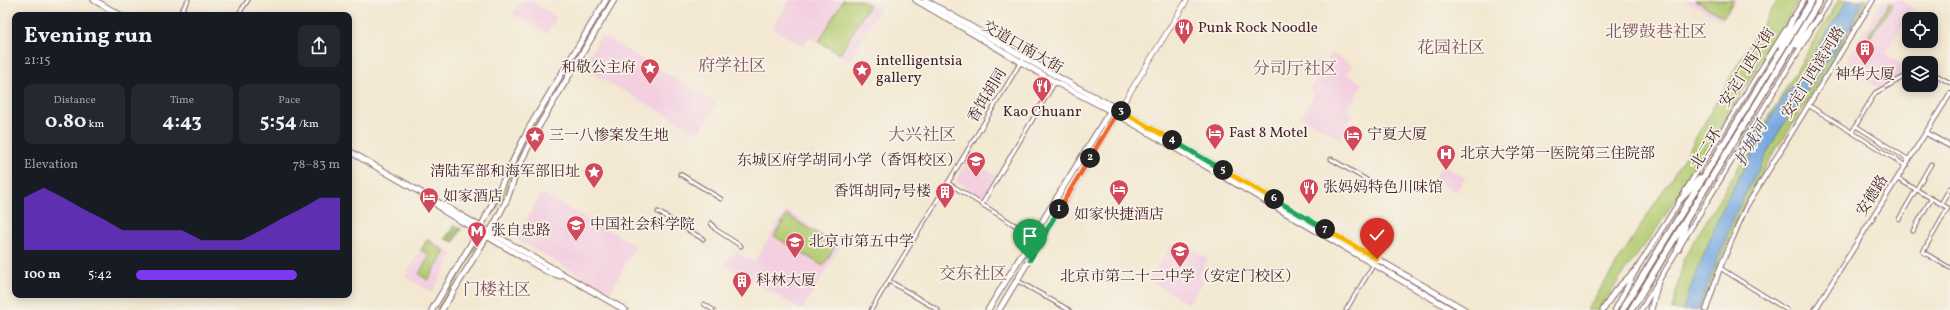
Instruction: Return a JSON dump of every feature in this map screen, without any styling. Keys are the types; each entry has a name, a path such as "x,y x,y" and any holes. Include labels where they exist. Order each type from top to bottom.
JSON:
{"highway":[{"name":"北二环","path":"1622,310 1812,0"},
{"name":"北二环","path":"1631,310 1820,0"},
{"path":"1782,64 1820,16"},
{"path":"1775,61 1792,20"},
{"path":"1680,200 1710,167"},
{"path":"1678,249 1689,217"}],"main road":[{"path":"94,0 115,12"},
{"path":"432,310 480,228 529,128 606,0"},
{"path":"442,310 488,234 507,199 517,170 536,131 614,0"},
{"name":"交道口南大街","path":"916,0 1118,112"},
{"name":"交道口南大街","path":"925,0 1022,59 1056,82 1110,110 1118,112"},
{"path":"999,310 1187,0"},
{"path":"988,310 1110,110"},
{"path":"1118,112 1465,310"},
{"path":"1118,112 1452,310"},
{"path":"352,153 488,234 625,310"},
{"path":"1603,310 1615,291 1636,270"},
{"path":"1651,310 1658,282"}],"street":[{"path":"181,12 188,0"},
{"path":"240,12 248,0"},
{"name":"安定门西大街","path":"1615,310 1636,270 1804,0"},
{"path":"1641,310 1830,0"},
{"name":"安定门西滨河路","path":"1706,310 1720,268 1746,207 1873,0"},
{"name":"香饵胡同","path":"872,310 1022,59"},
{"path":"1938,76 1950,83"},
{"path":"1852,132 1875,93 1902,78"},
{"path":"982,204 1056,82"},
{"name":"安德路","path":"1815,310 1950,94"},
{"path":"1808,105 1906,166"},
{"path":"1856,126 1909,160"},
{"path":"1926,133 1950,146"},
{"path":"1331,159 1372,183"},
{"path":"1899,219 1931,164"},
{"path":"680,174 721,199"},
{"path":"1898,179 1948,208 1923,252 1950,268"},
{"path":"948,183 1040,241"},
{"path":"1941,204 1950,188"},
{"path":"1913,231 1931,199"},
{"path":"658,212 703,239"},
{"path":"711,224 715,229 741,246"},
{"path":"1346,310 1377,259"},
{"path":"1720,268 1787,310"},
{"path":"1018,280 1069,310"},
{"path":"889,281 938,310"},
{"path":"704,304 713,310"}],"shaded area":[{"path":"522,0 533,0 532,2 557,17 547,34 513,14"},
{"path":"790,0 865,0 880,9 849,61 809,37 803,46 772,28"},
{"path":"1684,0 1736,0 1722,21"},
{"path":"1883,0 1902,0 1914,8 1911,12 1902,12 1902,27 1885,53 1902,65 1902,74 1878,88 1843,66"},
{"name":"和敬公主府","path":"601,35 717,103 699,133 582,68"},
{"path":"1332,53 1353,65 1347,74 1363,84 1347,110 1354,114 1340,138 1301,117 1315,94 1310,91 1317,79 1308,73 1316,60 1325,65"},
{"name":"东城区府学胡同小学（香饵校区）","path":"969,159 996,175 983,197 956,181"},
{"name":"北京大学第一医院第三住院部","path":"1443,164 1465,178 1456,192 1434,178"},
{"name":"中国社会科学院","path":"541,193 636,245 610,292 516,239"},
{"name":"北京市第五中学","path":"786,210 841,246 802,310 724,265 730,257 738,252 754,262"},
{"path":"428,237 453,254 432,293 405,276"},
{"name":"北京市第二十二中学（安定门校区）","path":"1172,243 1188,252 1191,248 1208,259 1198,276 1204,280 1188,304 1149,280"}],"green space":[{"path":"843,0 861,0 869,5 840,54 819,42"},
{"path":"1695,0 1734,0 1723,17"},
{"path":"1778,0 1799,0 1656,230 1624,272 1599,310 1587,310 1686,155 1747,48"},
{"path":"1839,0 1868,0 1814,91 1769,160 1739,215 1717,269 1703,310 1672,310 1684,258"},
{"path":"1889,3 1892,5 1870,37 1869,35"},
{"path":"526,145 505,194 494,213 493,212"},
{"path":"787,215 836,245 823,266 774,236"},
{"path":"454,225 461,229 454,242 445,239"},
{"path":"427,240 445,251 428,280 419,274 430,255 421,250"},
{"path":"477,242 479,243 439,310 437,310"}],"water":[{"path":"1847,0 1864,0 1850,27 1775,138 1736,212 1698,310 1682,310 1717,221 1731,191 1752,155 1760,135 1784,96 1801,75"}],"place":[{"name":"Punk Rock Noodle","path":"1184,45"},
{"name":"神华大厦","path":"1865,66"},
{"name":"和敬公主府","path":"650,85"},
{"name":"intelligentsia gallery","path":"862,87"},
{"name":"Kao Chuanr","path":"1042,103"},
{"name":"Fast 8 Motel","path":"1215,150"},
{"name":"宁夏大厦","path":"1353,152"},
{"name":"三一八惨案发生地","path":"535,153"},
{"name":"北京大学第一医院第三住院部","path":"1446,171"},
{"name":"东城区府学胡同小学（香饵校区）","path":"976,178"},
{"name":"清陆军部和海军部旧址","path":"594,189"},
{"name":"张妈妈特色川味馆","path":"1309,205"},
{"name":"如家快捷酒店","path":"1119,206"},
{"name":"香饵胡同7号楼","path":"945,209"},
{"name":"如家酒店","path":"429,214"},
{"name":"中国社会科学院","path":"576,242"},
{"name":"张自忠路","path":"477,248"},
{"name":"北京市第五中学","path":"795,259"},
{"name":"北京市第二十二中学（安定门校区）","path":"1180,268"},
{"name":"科林大厦","path":"742,298"}],"district":[{"name":"北锣鼓巷社区","path":"1656,32"},
{"name":"花园社区","path":"1451,48"},
{"name":"府学社区","path":"732,66"},
{"name":"分司厅社区","path":"1295,69"},
{"name":"大兴社区","path":"922,135"},
{"name":"交东社区","path":"973,274"},
{"name":"门楼社区","path":"497,290"}],"route":[{"path":"1030,260 1119,110 1377,259"}],"water label":[{"name":"护城河","path":"1752,144"}]}
